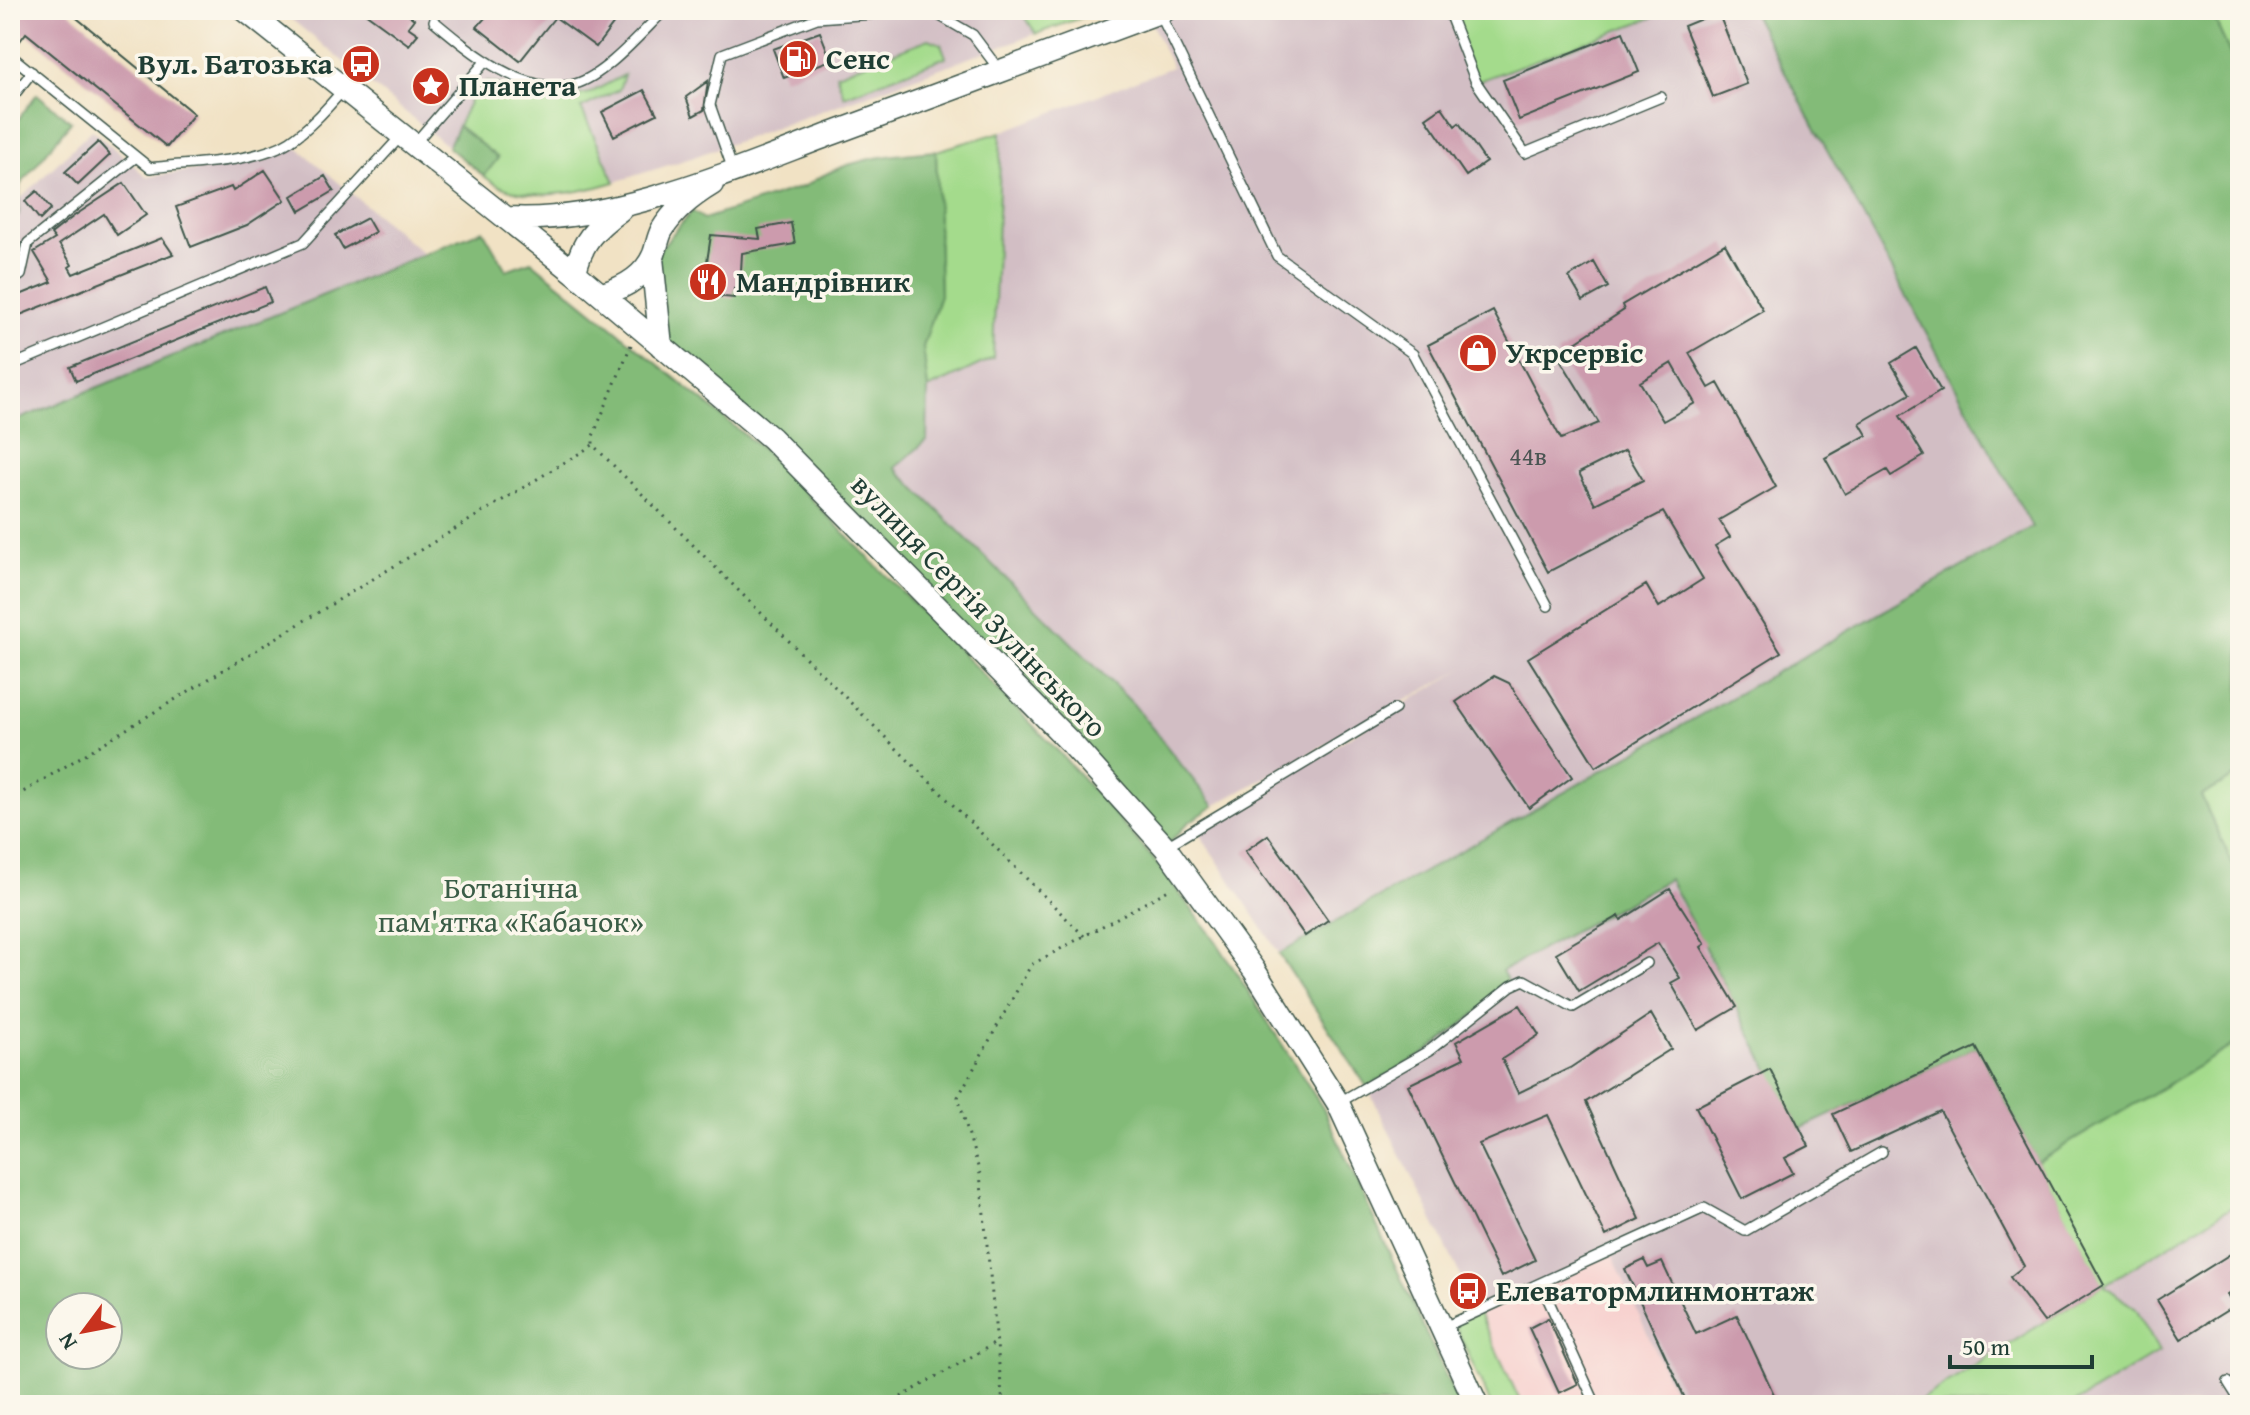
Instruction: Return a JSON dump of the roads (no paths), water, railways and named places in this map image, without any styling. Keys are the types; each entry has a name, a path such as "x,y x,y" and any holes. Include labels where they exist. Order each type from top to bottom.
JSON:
{"street":[{"name":"вулиця Сергія Зулінського","path":"245,10 602,294 771,438 1071,743 1165,847 1254,970 1338,1103 1477,1405"},
{"path":"508,218 544,220 628,205 733,170 1162,11"},
{"path":"602,294 621,289 636,278 652,258 661,233 674,214 693,196 733,170"},
{"path":"575,273 579,249 593,232 628,205"},
{"path":"652,258 661,346"}],"lane":[{"path":"434,21 484,63 548,86 577,84 609,62 665,10"},
{"path":"733,170 710,105 722,54 817,18 930,10 973,35 1000,71"},
{"path":"1448,10 1476,82 1525,153 1661,97"},
{"path":"1162,11 1277,256 1413,354 1548,606"},
{"path":"10,55 150,168 264,153 287,143 308,128 343,90"},
{"path":"10,366 303,243 484,63"},
{"path":"10,100 32,72"},
{"path":"10,282 21,275 28,243 136,157"},
{"path":"1165,847 1395,709"},
{"path":"1338,1103 1430,1050 1511,986 1524,980 1573,1007 1647,963"},
{"path":"1442,1328 1704,1208 1745,1231 1882,1152"},
{"path":"1541,1284 1596,1405"},
{"path":"2228,1382 2240,1401"}],"place":[{"name":"Сенс","path":"798,59"},
{"name":"Вул. Батозька","path":"361,64"},
{"name":"Планета","path":"431,86"},
{"name":"Мандрівник","path":"708,282"},
{"name":"Укрсервіс","path":"1478,353"},
{"name":"Елеватормлинмонтаж","path":"1468,1291"}],"park label":[{"name":"Ботанічна пам'ятка «Кабачок»","path":"511,905"}]}
